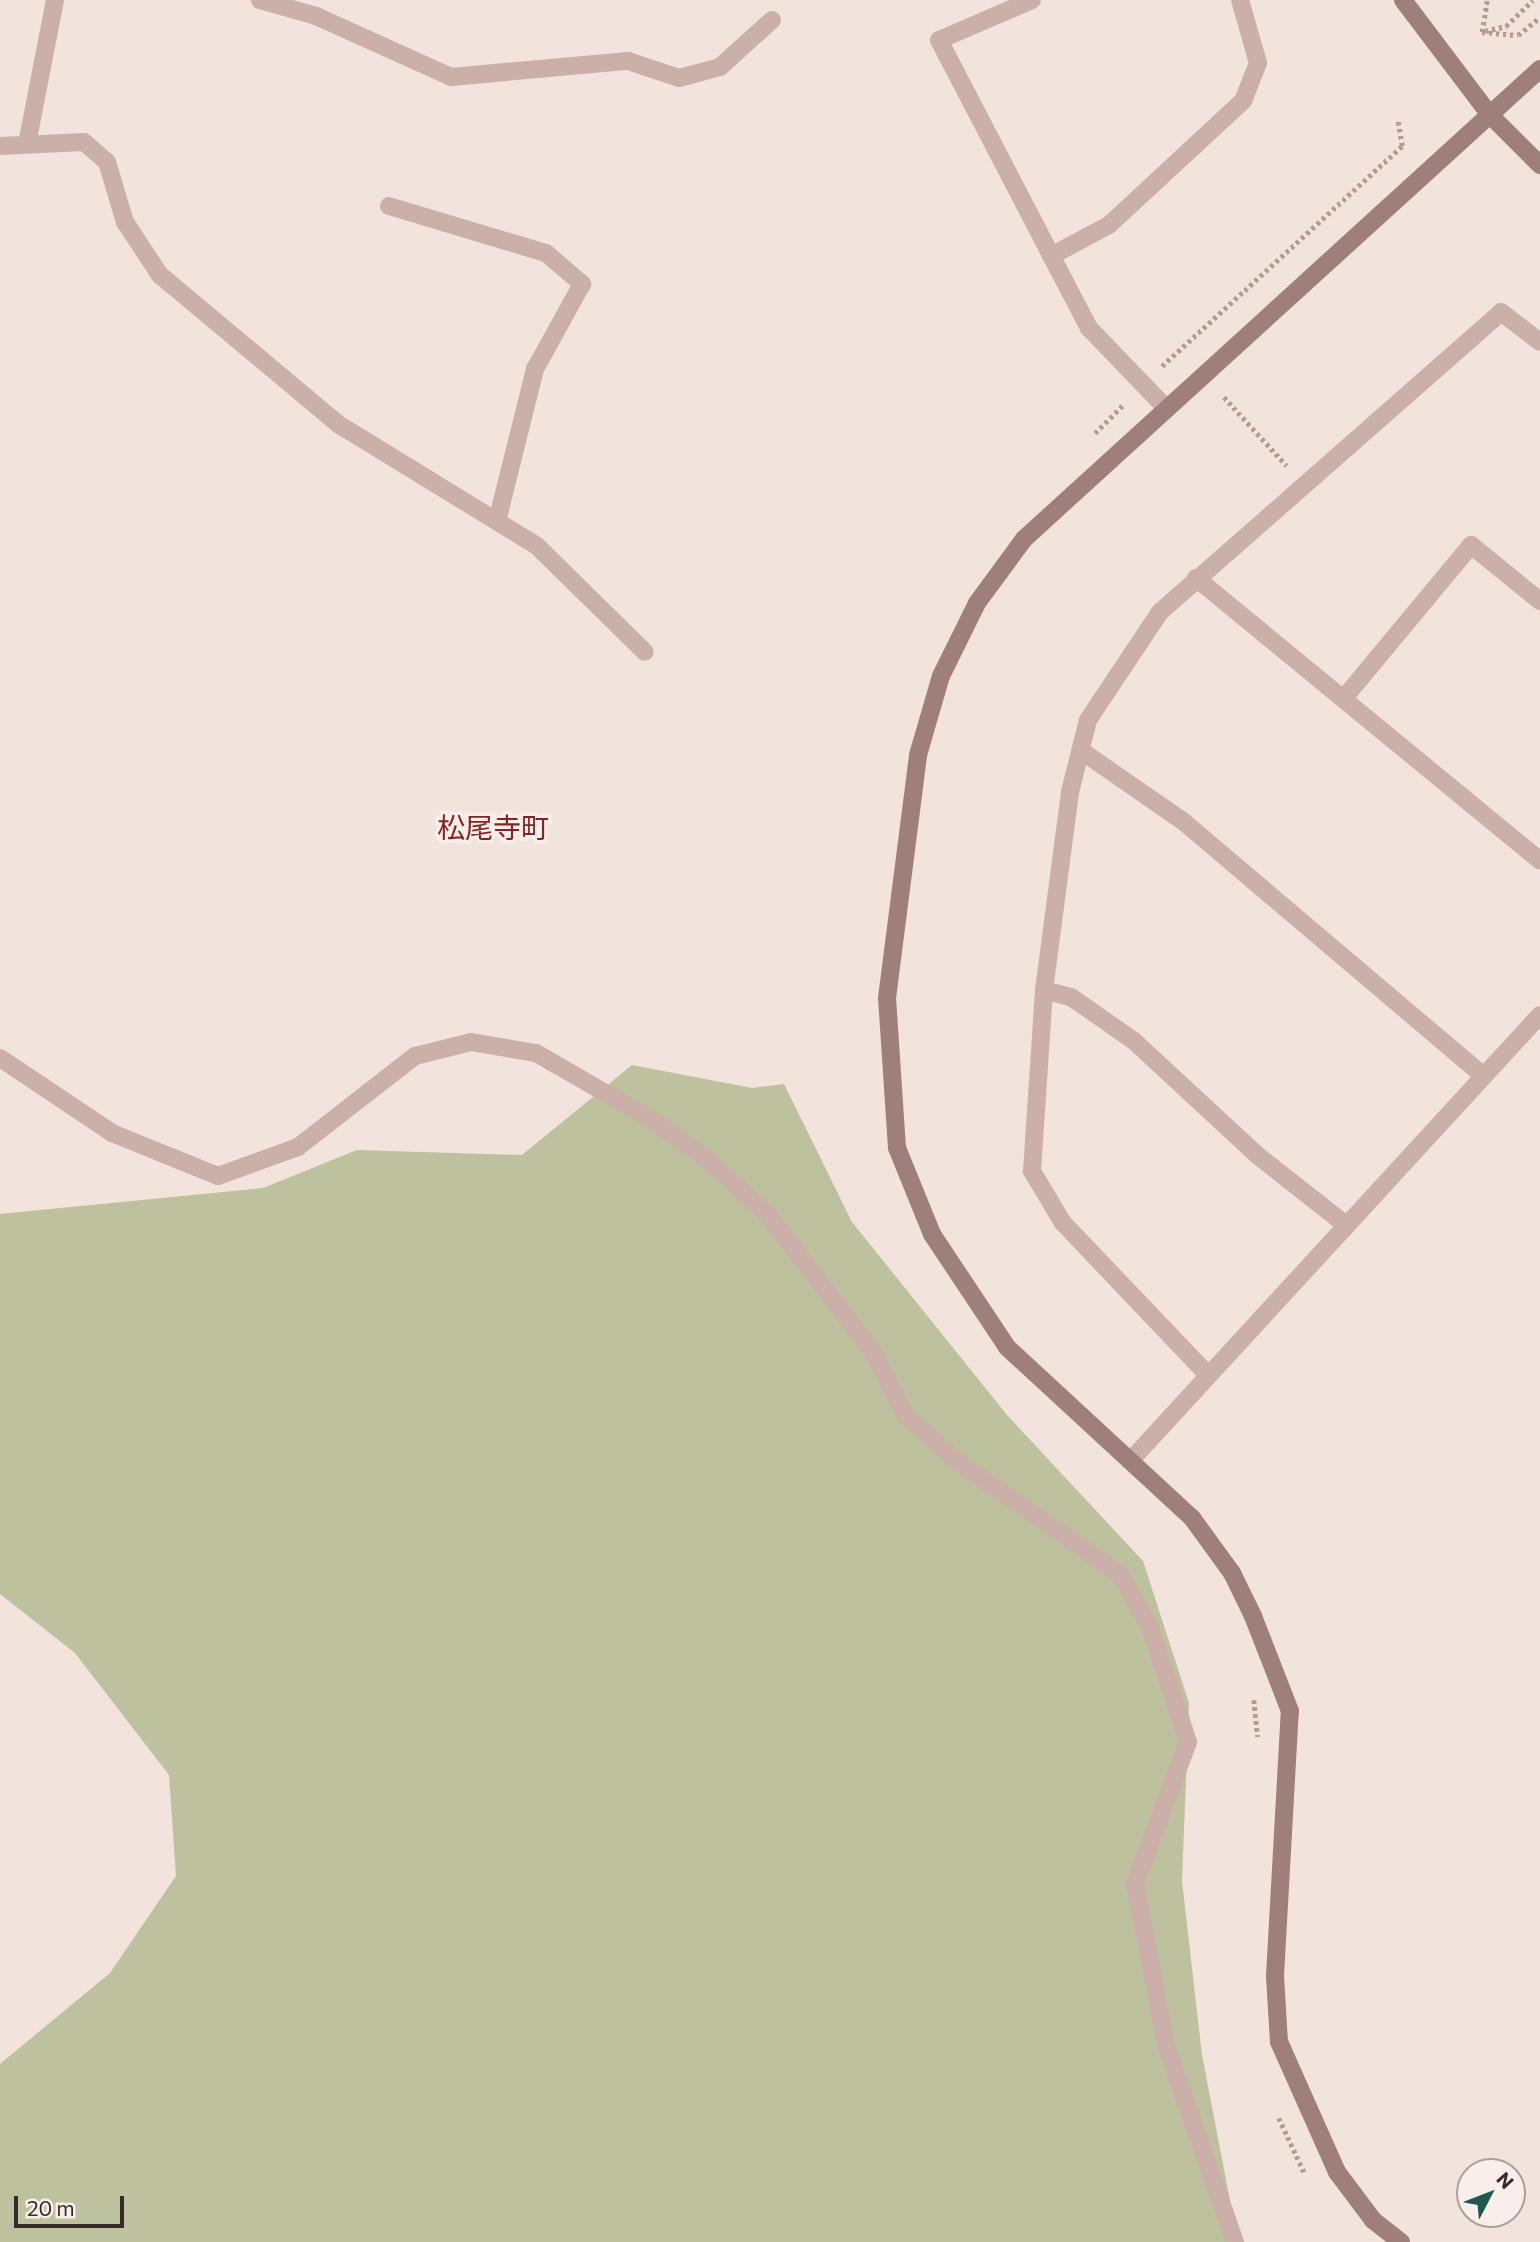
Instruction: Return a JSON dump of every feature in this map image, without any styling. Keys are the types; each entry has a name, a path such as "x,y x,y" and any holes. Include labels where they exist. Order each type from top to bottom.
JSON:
{"street":[{"path":"27,144 55,0"},
{"path":"260,0 316,16 451,77 628,61 679,78 720,67 772,20"},
{"path":"1032,0 939,40 1089,328 1165,407"},
{"path":"1051,256 1109,225 1243,101 1258,64 1240,0"},
{"path":"1403,0 1490,115 1540,165"},
{"path":"1401,2242 1373,2220 1337,2172 1279,2042 1275,1976 1290,1711 1232,1573 1192,1517 1007,1347 932,1234 897,1148 887,998 918,755 941,676 977,603 1024,539 1165,407 1540,69"},
{"path":"0,146 85,142 107,162 125,222 160,275 338,424 498,517 645,652"},
{"path":"390,206 546,253 582,284 535,369 498,517"},
{"path":"1208,1374 1063,1223 1032,1171 1044,990 1070,792 1083,752 1087,720 1114,672 1196,578 1306,486 1501,312 1540,342"},
{"path":"1344,698 1471,545 1540,601"},
{"path":"1196,578 1540,861"},
{"path":"1083,752 1184,822 1484,1076"},
{"path":"1044,990 1071,997 1135,1041 1257,1156 1346,1224"},
{"path":"1132,1460 1208,1374 1540,1015"},
{"path":"0,1058 111,1133 218,1176 298,1147 415,1056 471,1042 536,1053 647,1117 768,1215 873,1353 905,1415 957,1462 1120,1574 1150,1627 1188,1742 1135,1884 1167,2048 1235,2242"}],"path":[{"path":"1482,32 1487,0"},
{"path":"1482,32 1506,26 1533,0"},
{"path":"1482,32 1518,36 1540,17"},
{"path":"1083,445 1144,384 1402,146 1398,121"},
{"path":"1224,397 1306,486"},
{"path":"1253,1693 1259,1743"},
{"path":"1278,2113 1296,2163 1313,2185"}],"green space":[{"path":"632,1065 752,1088 784,1084 852,1222 1007,1415 1143,1561 1189,1703 1182,1881 1202,2055 1238,2242 0,2242 0,2064 110,1973 176,1876 169,1775 75,1653 0,1594 0,1214 263,1188 357,1150 522,1155"}],"district":[{"name":"松尾寺町","path":"493,827"}]}
